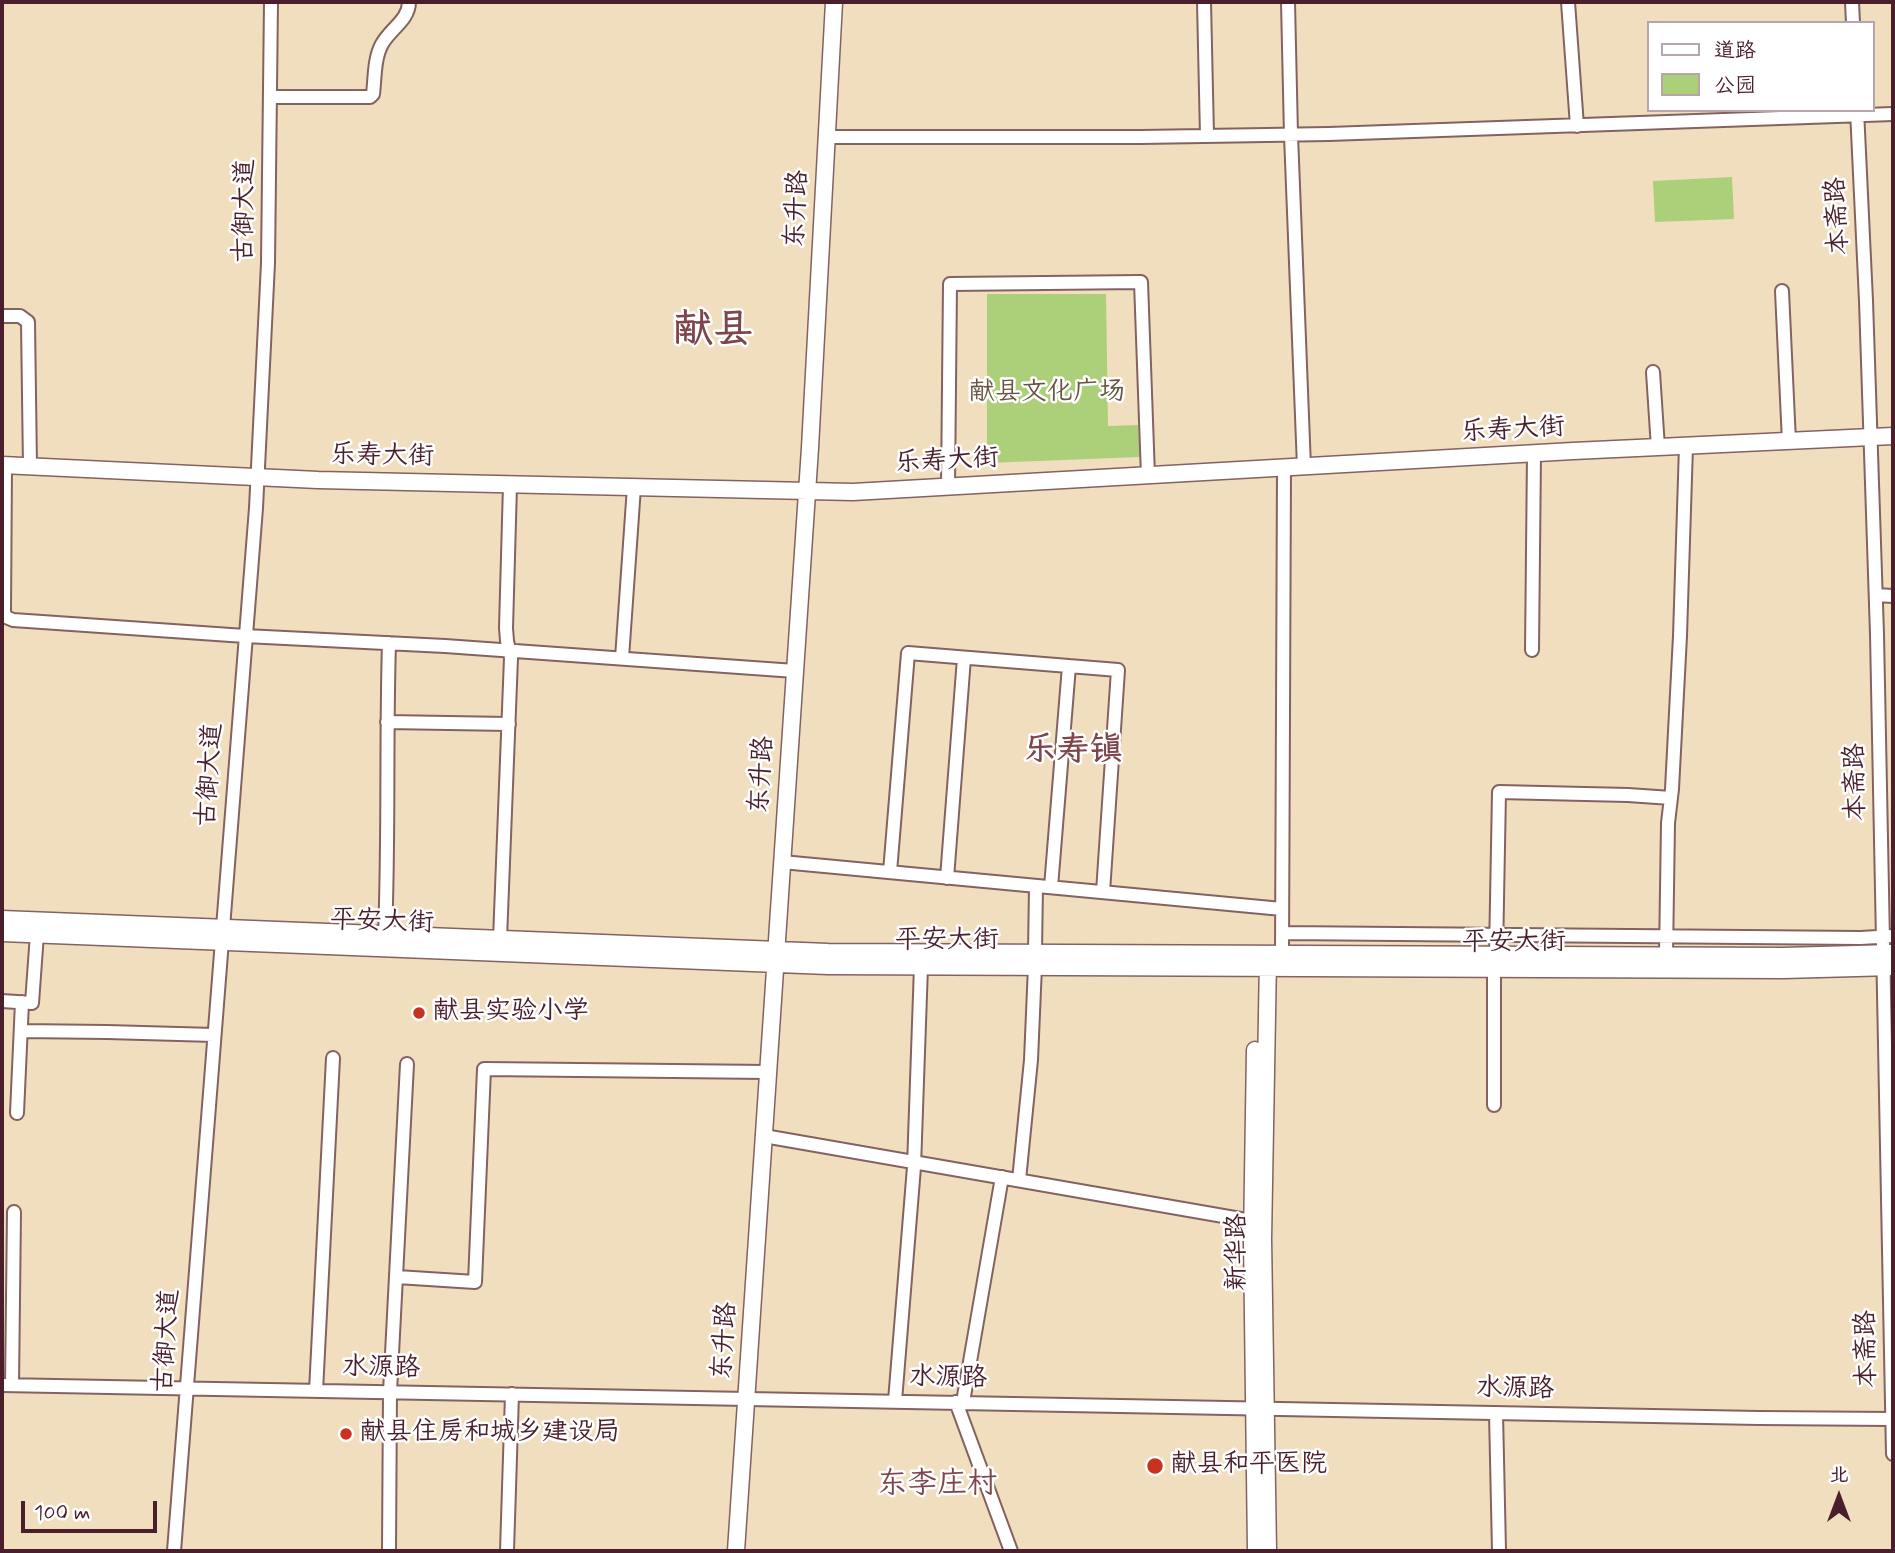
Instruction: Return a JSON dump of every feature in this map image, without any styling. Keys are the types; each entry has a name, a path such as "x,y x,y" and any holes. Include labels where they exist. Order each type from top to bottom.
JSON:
{"main road":[{"name":"东升路","path":"736,1551 807,491 834,2"},
{"name":"乐寿大街","path":"3,466 510,485 853,492 1893,436"},
{"name":"平安大街","path":"2,919 221,935 776,957 828,952 1035,959 1495,961 1783,970 1888,953"},
{"name":"平安大街","path":"2,933 385,934 921,966 1035,959"},
{"name":"平安大街","path":"1495,961 1666,955 1888,953"},
{"name":"新华路","path":"1266,959 1252,1221 1268,1551"},
{"name":"新华路","path":"1256,1551 1266,959"}],"street":[{"name":"古御大道","path":"174,1551 257,477 268,263 271,2"},
{"path":"270,97 370,97 373,94 377,54 383,41 407,15 409,2"},
{"path":"1204,2 1207,136"},
{"path":"1287,2 1304,467"},
{"path":"1568,2 1577,126"},
{"path":"1852,2 1853,21"},
{"path":"826,137 1291,135 1577,126 1857,113 1893,114"},
{"name":"本斋路","path":"1857,113 1888,953 1893,1454"},
{"path":"948,487 950,284 1141,282 1148,476"},
{"path":"1782,291 1789,442"},
{"path":"2,316 20,316 28,322 30,467"},
{"path":"1653,372 1658,448"},
{"path":"1666,955 1668,823 1680,636 1686,446"},
{"path":"1532,650 1534,454"},
{"path":"3,466 4,612 6,617 13,620 510,650 795,671"},
{"path":"1266,959 1282,933 1284,468"},
{"path":"500,939 511,658 506,628 510,485"},
{"path":"622,658 634,487"},
{"path":"1876,595 1893,596"},
{"path":"385,934 389,643"},
{"path":"890,872 908,653 1118,670 1104,892"},
{"path":"947,878 964,657"},
{"path":"1051,887 1069,666"},
{"path":"387,722 509,724"},
{"path":"1494,1105 1500,792 1671,798"},
{"path":"782,862 1282,909"},
{"path":"1019,1180 1031,1060 1036,886"},
{"path":"1282,933 1666,936 1888,953"},
{"path":"2,1001 32,1003 37,934"},
{"path":"895,1401 914,1162 921,966"},
{"path":"17,1113 22,1002"},
{"path":"21,1031 214,1035"},
{"path":"316,1391 333,1058"},
{"path":"389,1551 390,1392 407,1065"},
{"path":"397,1277 475,1282 484,1069 768,1072"},
{"path":"764,1136 1252,1221"},
{"path":"1002,1177 960,1402 1011,1551"},
{"path":"7,1385 14,1212"},
{"name":"水源路","path":"7,1385 1893,1419"},
{"path":"507,1551 512,1394"},
{"path":"1496,1413 1499,1551"}],"green space":[{"path":"1732,177 1734,219 1655,222 1653,181"},
{"name":"献县文化广场","path":"987,294 1106,294 1108,426 1138,425 1140,457 987,463"}],"place":[{"name":"献县实验小学","path":"419,1013"},
{"name":"献县住房和城乡建设局","path":"346,1434"},
{"name":"献县和平医院","path":"1155,1466"}],"district":[{"name":"献县","path":"713,333"},
{"name":"乐寿镇","path":"1073,752"},
{"name":"东李庄村","path":"937,1486"}]}
